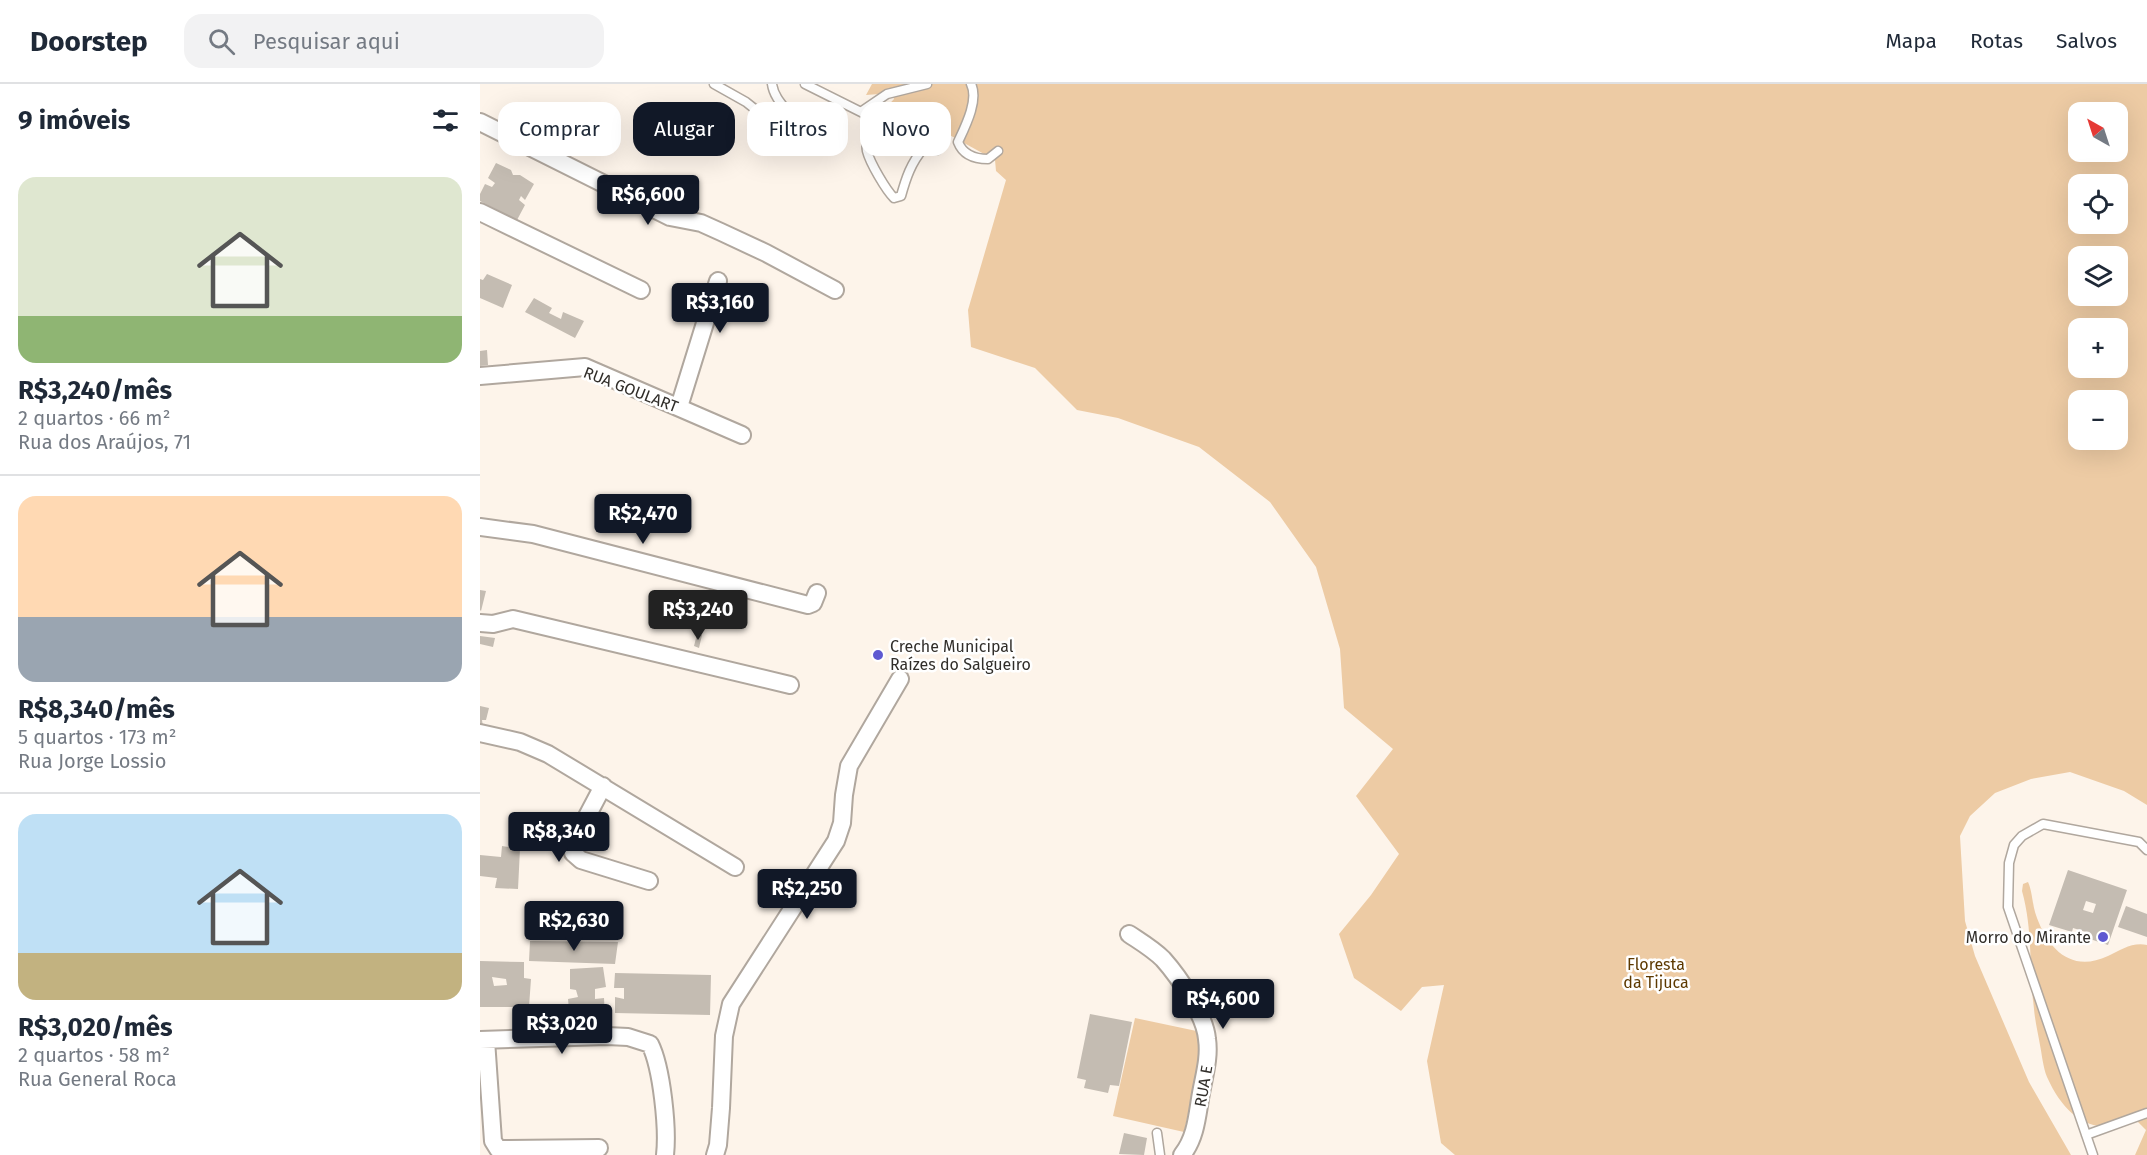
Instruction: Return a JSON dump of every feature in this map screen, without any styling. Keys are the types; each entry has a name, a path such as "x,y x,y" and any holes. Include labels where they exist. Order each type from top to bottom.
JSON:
{"street":[{"path":"480,122 670,217 701,223 766,253 835,290"},
{"path":"480,212 640,290"},
{"path":"679,407 718,281"},
{"name":"RUA GOULART","path":"480,376 585,367 742,435"},
{"path":"480,527 532,534 808,605 813,603 817,593"},
{"path":"480,623 493,624 513,619 524,621 790,685"},
{"path":"715,1155 721,1108 724,1036 731,1004 836,842 842,823 849,766 900,679"},
{"path":"480,734 520,742 548,754 735,867"},
{"path":"603,786 574,841 573,853 581,860 649,881"},
{"name":"RUA E","path":"1129,934 1161,957 1205,1026 1208,1057 1193,1134 1182,1155"},
{"path":"598,1148 498,1149 493,1141 483,1040 608,1036 628,1037 650,1044 658,1068 665,1155"}],"lane":[{"path":"714,84 762,114 767,126 783,142 796,146 802,140 801,128 778,100 772,84"},
{"path":"805,84 860,110"},
{"path":"875,102 886,94 927,84"},
{"path":"971,84 974,87 973,102 965,129 958,142 960,148 970,156 988,159 998,151"},
{"path":"869,156 888,192 894,198 901,196 905,180 917,156"},
{"path":"2093,1155 2008,907 2009,862 2014,845 2022,836 2034,827 2043,824 2139,842 2147,850"},
{"path":"2086,1135 2147,1113"},
{"path":"1157,1133 1160,1155"}],"green space":[{"name":"Floresta da Tijuca","path":"872,84 2147,84 2147,805 2124,791 2070,772 2031,779 1995,793 1970,816 1960,836 1965,921 1975,956 2029,1082 2071,1155 1455,1155 1441,1143 1427,1061 1444,985 1422,987 1401,1011 1354,978 1339,934 1371,895 1399,854 1356,796 1393,749 1344,708 1340,649 1316,567 1270,502 1199,447 1118,418 1077,410 1035,368 971,347 968,310 1006,180 996,171 995,160 951,136 951,102 891,102 894,99 890,90 866,95"},
{"path":"2028,882 2035,913 2042,930 2055,949 2073,960 2095,961 2131,946 2147,945 2147,1155 2135,1155 2146,1130 2137,1121 2107,1127 2082,1120 2062,1103 2047,1077 2032,994 2029,935 2022,891 2023,884"},
{"path":"1135,1018 1206,1033 1184,1132 1113,1116"}],"building":[{"path":"496,163 511,170 513,175 520,175 534,184 525,200 521,196 519,200 525,205 517,220 480,201 480,194 485,184 492,187 495,183 488,178"},
{"path":"487,274 512,285 503,308 480,298 480,279 483,280"},
{"path":"534,298 552,308 549,313 561,319 563,312 584,321 575,338 525,312"},
{"path":"487,350 488,365 480,366 480,351"},
{"path":"480,590 486,591 481,611 480,610"},
{"path":"697,634 702,635 699,648 694,646"},
{"path":"480,636 495,638 493,647 480,644"},
{"path":"480,706 489,708 486,720 482,720 483,727 480,727"},
{"path":"502,846 520,849 518,889 495,888 497,878 480,876 480,855 501,857"},
{"path":"2068,870 2127,890 2108,945 2084,937 2086,932 2073,928 2072,932 2049,925","holes":["2086,901 2096,904 2093,913 2083,910"]},
{"path":"2126,906 2147,914 2147,937 2118,927"},
{"path":"530,941 618,942 615,964 529,961"},
{"path":"480,961 524,962 524,978 531,979 529,1007 480,1007","holes":["492,977 506,979 507,985 494,986"]},
{"path":"603,967 606,987 595,989 595,999 604,998 605,1017 570,1020 568,999 578,997 576,990 570,989 570,969"},
{"path":"615,973 711,975 710,1015 615,1013 615,997 624,999 624,988 614,988"},
{"path":"1090,1014 1132,1022 1119,1086 1110,1085 1108,1093 1084,1088 1086,1080 1077,1078"},
{"path":"1124,1133 1147,1138 1144,1155 1119,1154"}],"place":[{"name":"Creche Municipal Raízes do Salgueiro","path":"878,655"},
{"name":"Morro do Mirante","path":"2103,937"}]}
